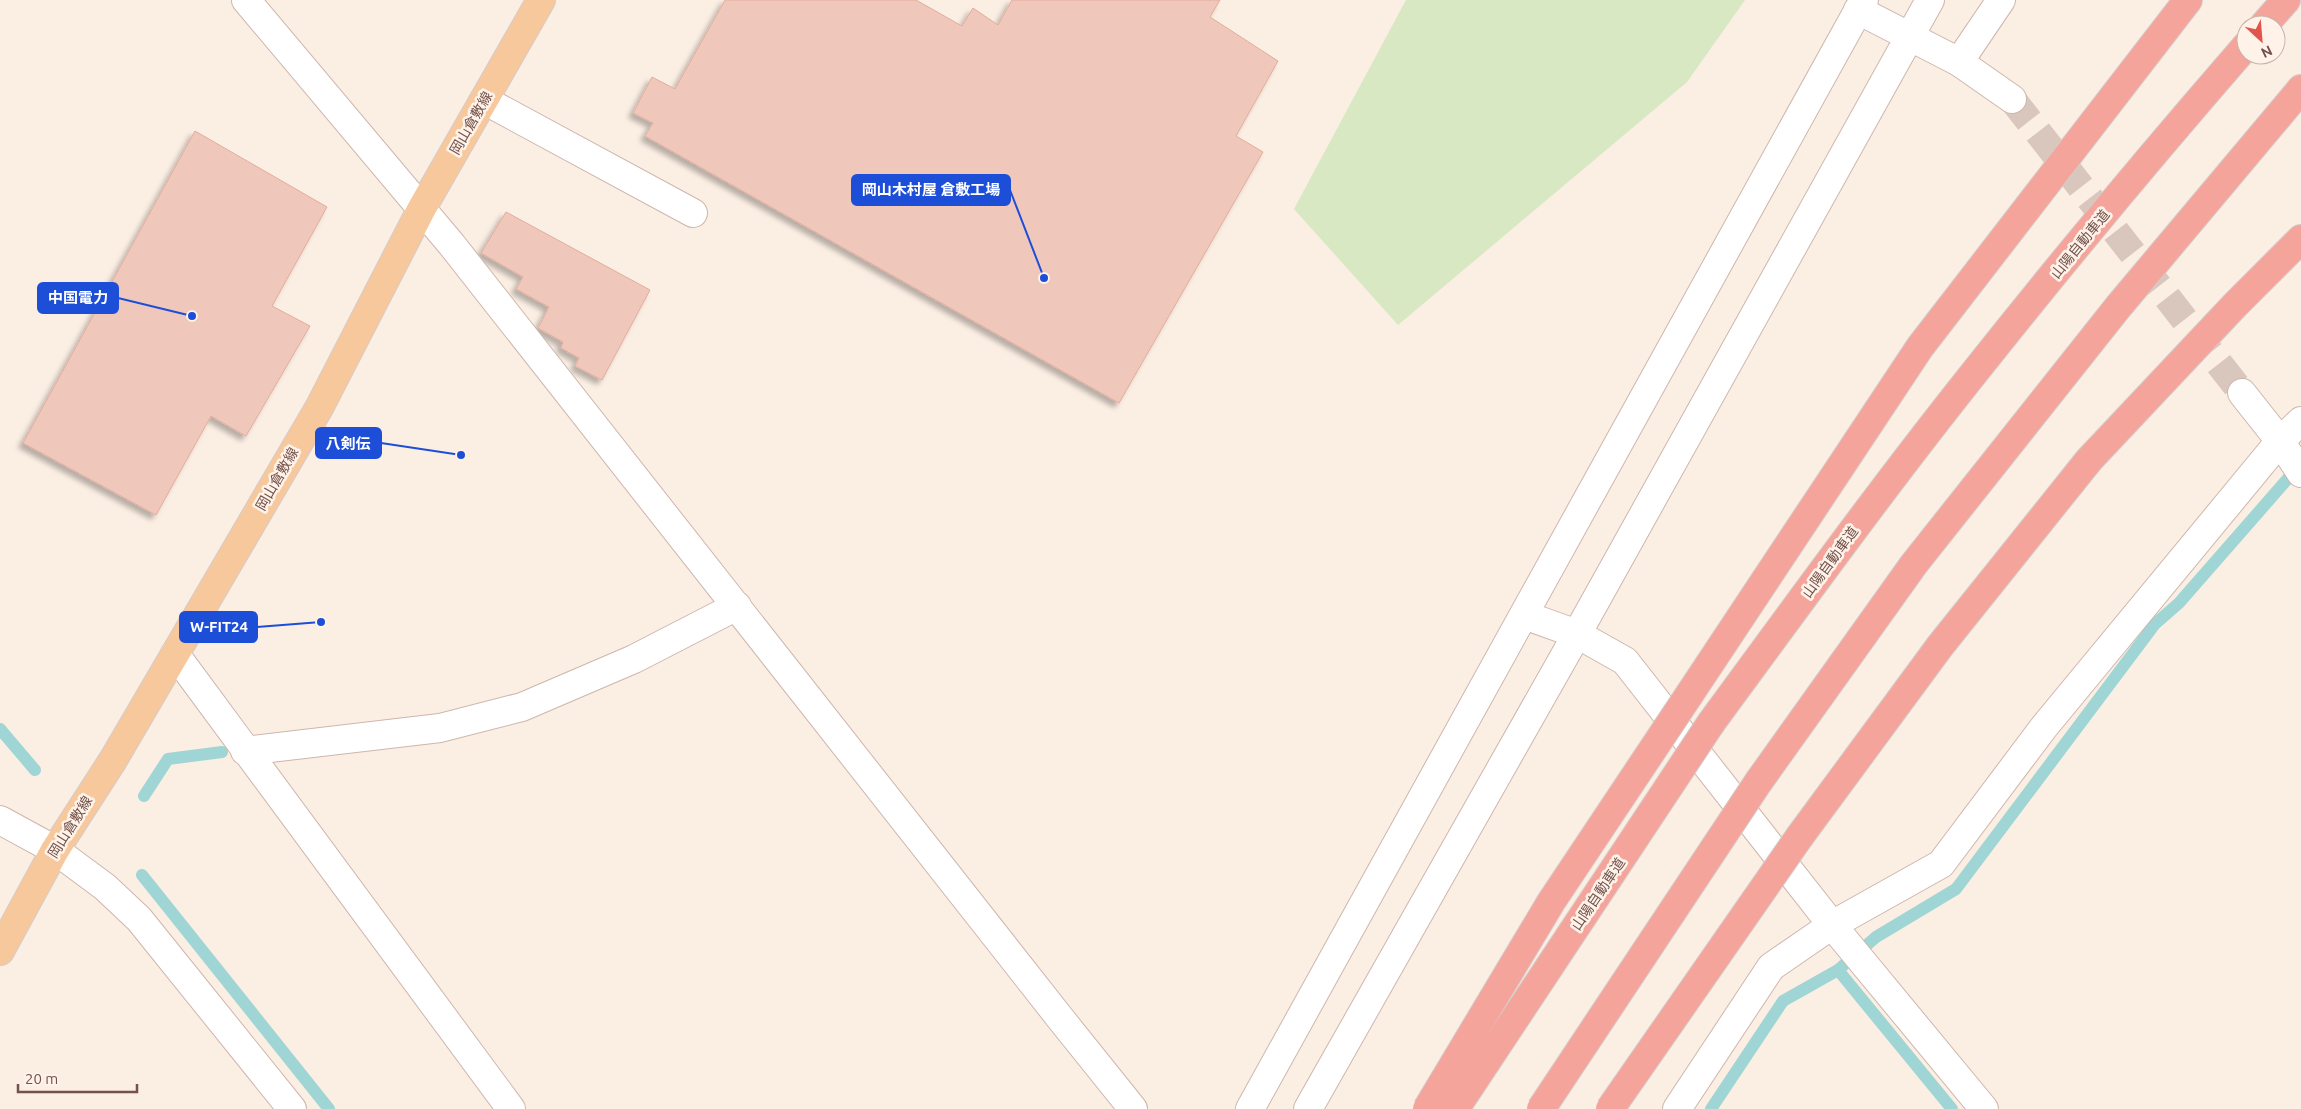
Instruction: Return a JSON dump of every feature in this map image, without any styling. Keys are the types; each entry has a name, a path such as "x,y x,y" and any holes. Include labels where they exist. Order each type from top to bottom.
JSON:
{"highway":[{"path":"1427,1109 1551,902 1920,347 2188,0"},
{"path":"2273,15 2286,0"},
{"name":"山陽自動車道","path":"1455,1109 1711,724 1863,517 1974,373 2236,58"},
{"path":"1541,1109 1759,781 1914,564 2118,307 2301,89"},
{"path":"1610,1109 1800,836 1940,646 2089,460 2235,305 2301,239"}],"main road":[{"name":"岡山倉敷線","path":"0,951 55,850 113,760 319,408 422,208 541,0"}],"street":[{"path":"246,0 422,208 737,606 1053,1011 1133,1109"},
{"path":"1308,1109 1577,634 1930,0"},
{"path":"1958,62 2001,0"},
{"path":"1250,1109 1861,5 1910,38 1958,62 2012,99"},
{"path":"484,100 693,213"},
{"path":"2242,393 2291,457"},
{"path":"1677,1109 1771,967 1832,925 1941,864 2044,727 2291,457 2301,421"},
{"path":"245,751 440,728 522,707 634,659 737,606"},
{"path":"1524,615 1577,634 1625,661 1832,925 1984,1109"},
{"path":"175,654 511,1109"},
{"path":"0,820 55,850 105,887 139,920 292,1109"}],"green space":[{"path":"1406,0 1745,0 1687,82 1398,325 1294,209"}],"building":[{"path":"725,0 916,0 962,26 973,8 998,25 1012,0 1220,0 1210,17 1278,61 1236,136 1263,152 1119,403 645,136 653,123 633,113 652,77 675,89"},
{"path":"195,131 327,207 272,306 310,326 246,436 211,416 156,515 23,443"},
{"path":"506,212 650,290 602,380 575,366 579,358 561,348 563,342 538,328 549,307 516,289 523,277 481,253"}],"waterway":[{"path":"1711,1109 1783,1001 1838,970 1876,937 1956,889 2155,624 2179,603 2298,467"},
{"path":"0,729 35,770"},
{"path":"144,796 168,759 222,752"},
{"path":"142,875 329,1109"},
{"path":"1838,970 1952,1109"}],"tunnel":[{"path":"2012,99 2242,393"}],"place":[{"name":"岡山木村屋 倉敷工場","path":"1044,278"},
{"name":"中国電力","path":"192,316"},
{"name":"八剣伝","path":"461,455"},
{"name":"W-FIT24","path":"321,622"}]}
